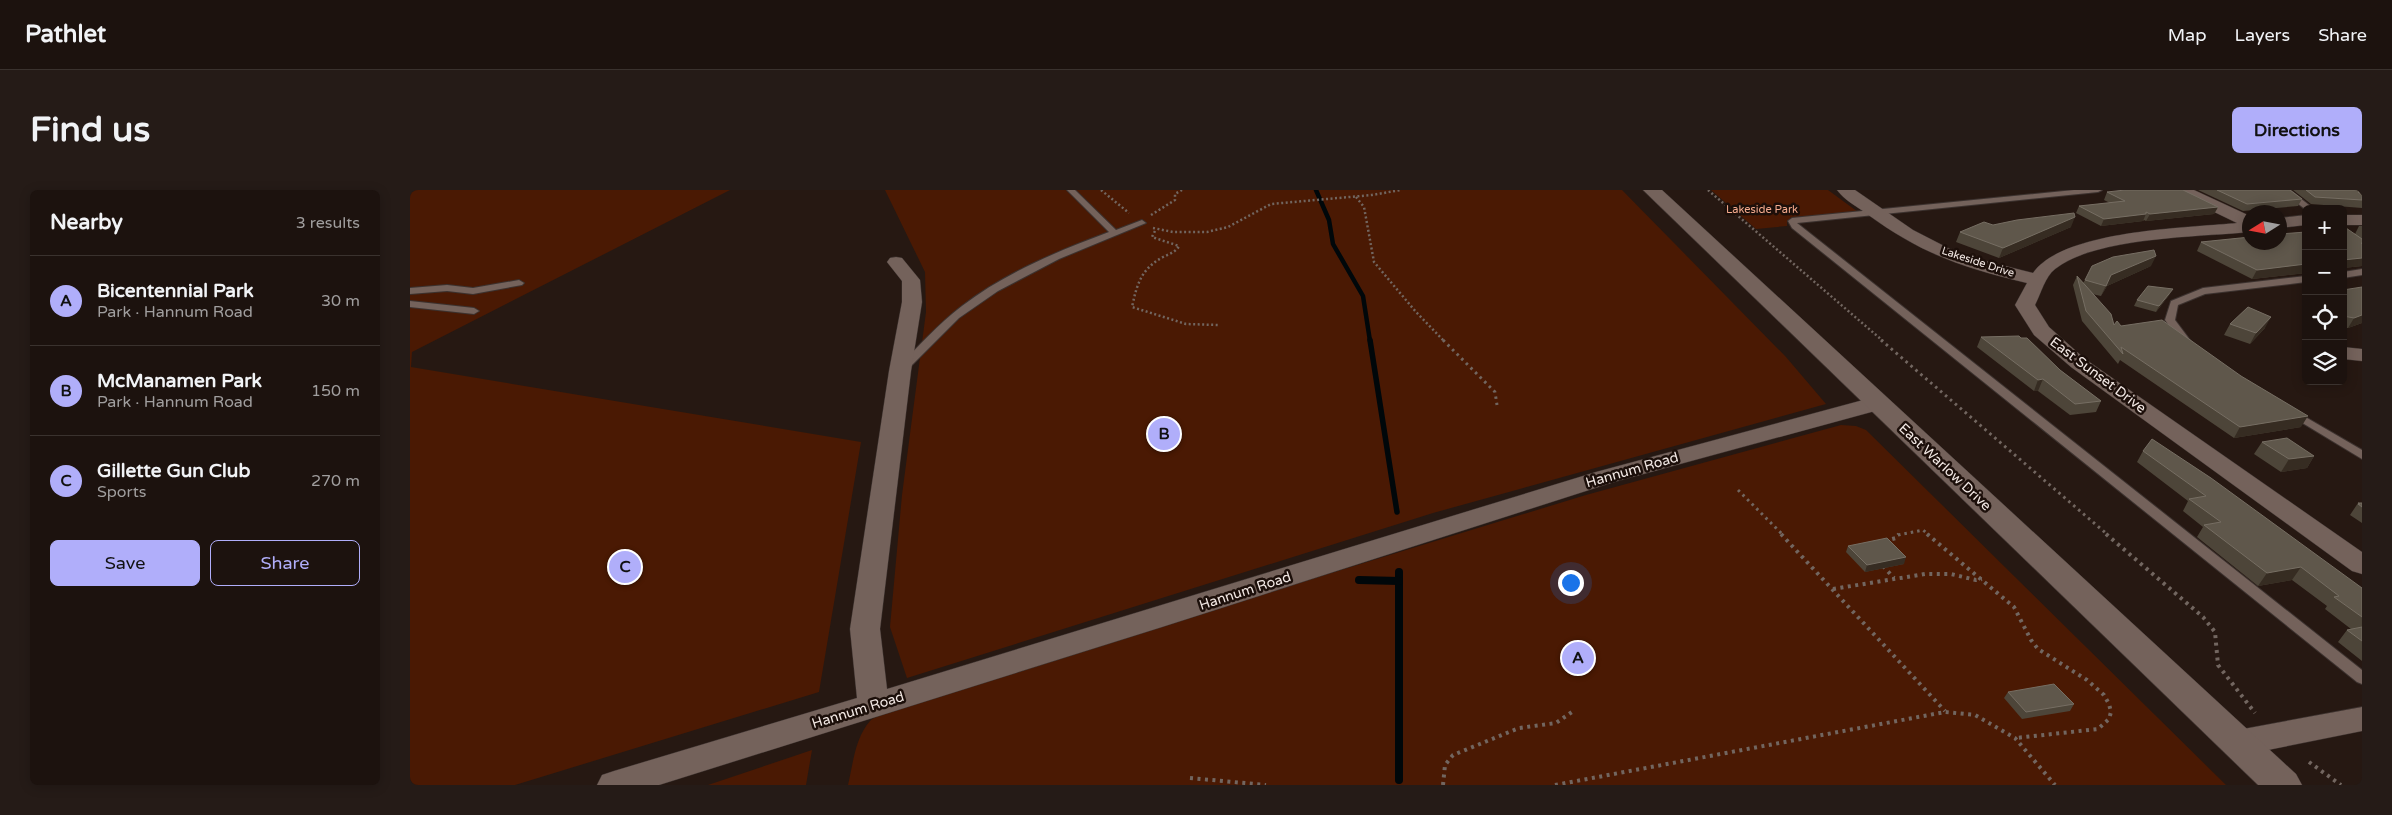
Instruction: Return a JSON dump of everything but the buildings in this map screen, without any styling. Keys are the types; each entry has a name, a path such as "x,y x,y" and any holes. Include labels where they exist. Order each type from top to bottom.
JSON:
{"street":[{"name":"East Warlow Drive","path":"1652,190 1878,403 2247,728 2296,774"},
{"name":"Lakeside Drive","path":"1845,190 1927,245 1952,256 1996,270 2038,280"},
{"path":"2181,190 2242,221"},
{"path":"2287,222 2302,220"},
{"path":"2347,220 2362,220"},
{"name":"East Sunset Drive","path":"2242,226 2117,241 2087,247 2062,256 2048,266 2025,304 2041,331 2078,363 2362,565"},
{"path":"873,705 865,628 900,371 912,302 911,280 896,262"},
{"path":"2347,353 2362,355"},
{"name":"Hannum Road","path":"614,785 1152,620 1605,477 1878,403"},
{"path":"2247,728 2362,719"}],"lane":[{"path":"1071,190 1114,233"},
{"path":"2098,190 1792,221 1795,226 2362,678"},
{"path":"2285,190 2305,205"},
{"path":"900,371 942,329 974,302 1025,273 1114,233 1142,224"},
{"path":"2347,274 2362,272"},
{"path":"2194,348 2186,342 2170,320 2174,304 2203,291 2302,279"},
{"path":"410,291 447,288 473,291 519,283"},
{"path":"410,304 474,311"},
{"path":"2282,406 2362,455"}],"path":[{"path":"1100,190 1142,224 1157,229 1211,232 1238,223 1257,209 1271,204 1372,196 1401,190"},
{"path":"1142,224 1152,214 1175,200 1175,194 1182,190"},
{"path":"1368,190 1372,196"},
{"path":"1708,190 2203,617 2215,632 2218,665 2247,728"},
{"path":"1356,197 1364,206 1374,262 1416,312 1495,392 1497,405"},
{"path":"1157,229 1152,233 1152,237 1179,246 1177,250 1148,265 1139,274 1132,307 1186,324 1218,325"},
{"path":"1738,490 1757,507 1945,712"},
{"path":"1877,543 1896,538 1899,533 1923,530 2018,612 2026,634 2038,649 2098,690 2109,703 2111,714 2107,722 2098,728 2015,738"},
{"path":"1873,567 1882,565 1894,578"},
{"path":"1833,589 1924,574 1951,574 1976,580 1982,579"},
{"path":"1443,785 1442,772 1448,759 1460,751 1527,726 1552,725 1565,721 1572,712"},
{"path":"1555,785 1945,712 1975,715 2015,738 2055,785"},
{"path":"2296,774 2341,785"},
{"path":"1190,778 1266,785"}],"green space":[{"path":"410,190 730,190 412,352 411,367 861,442 819,692 515,785 410,785"},
{"path":"885,190 1622,190 1786,357 1826,404 1433,513 907,678 890,627 902,495 926,312 925,272"},
{"name":"Lakeside Park","path":"1711,190 1828,190 1858,212 1795,217 1787,221 1787,226 1756,229"},
{"path":"1841,425 1856,426 1866,430 2226,785 848,785 855,752 861,735 870,721 888,712 1230,604 1586,495"},
{"path":"812,750 806,785 708,785"}],"waterway":[{"path":"1316,190 1329,220 1333,244 1363,296 1370,341"},
{"path":"1370,340 1397,512"},
{"path":"1399,572 1399,581"},
{"path":"1359,580 1399,581"},
{"path":"1399,581 1399,780"}],"place":[{"name":"McManamen Park","path":"1164,434"},
{"name":"Gillette Gun Club","path":"625,567"},
{"name":"Bicentennial Park","path":"1578,658"}]}
